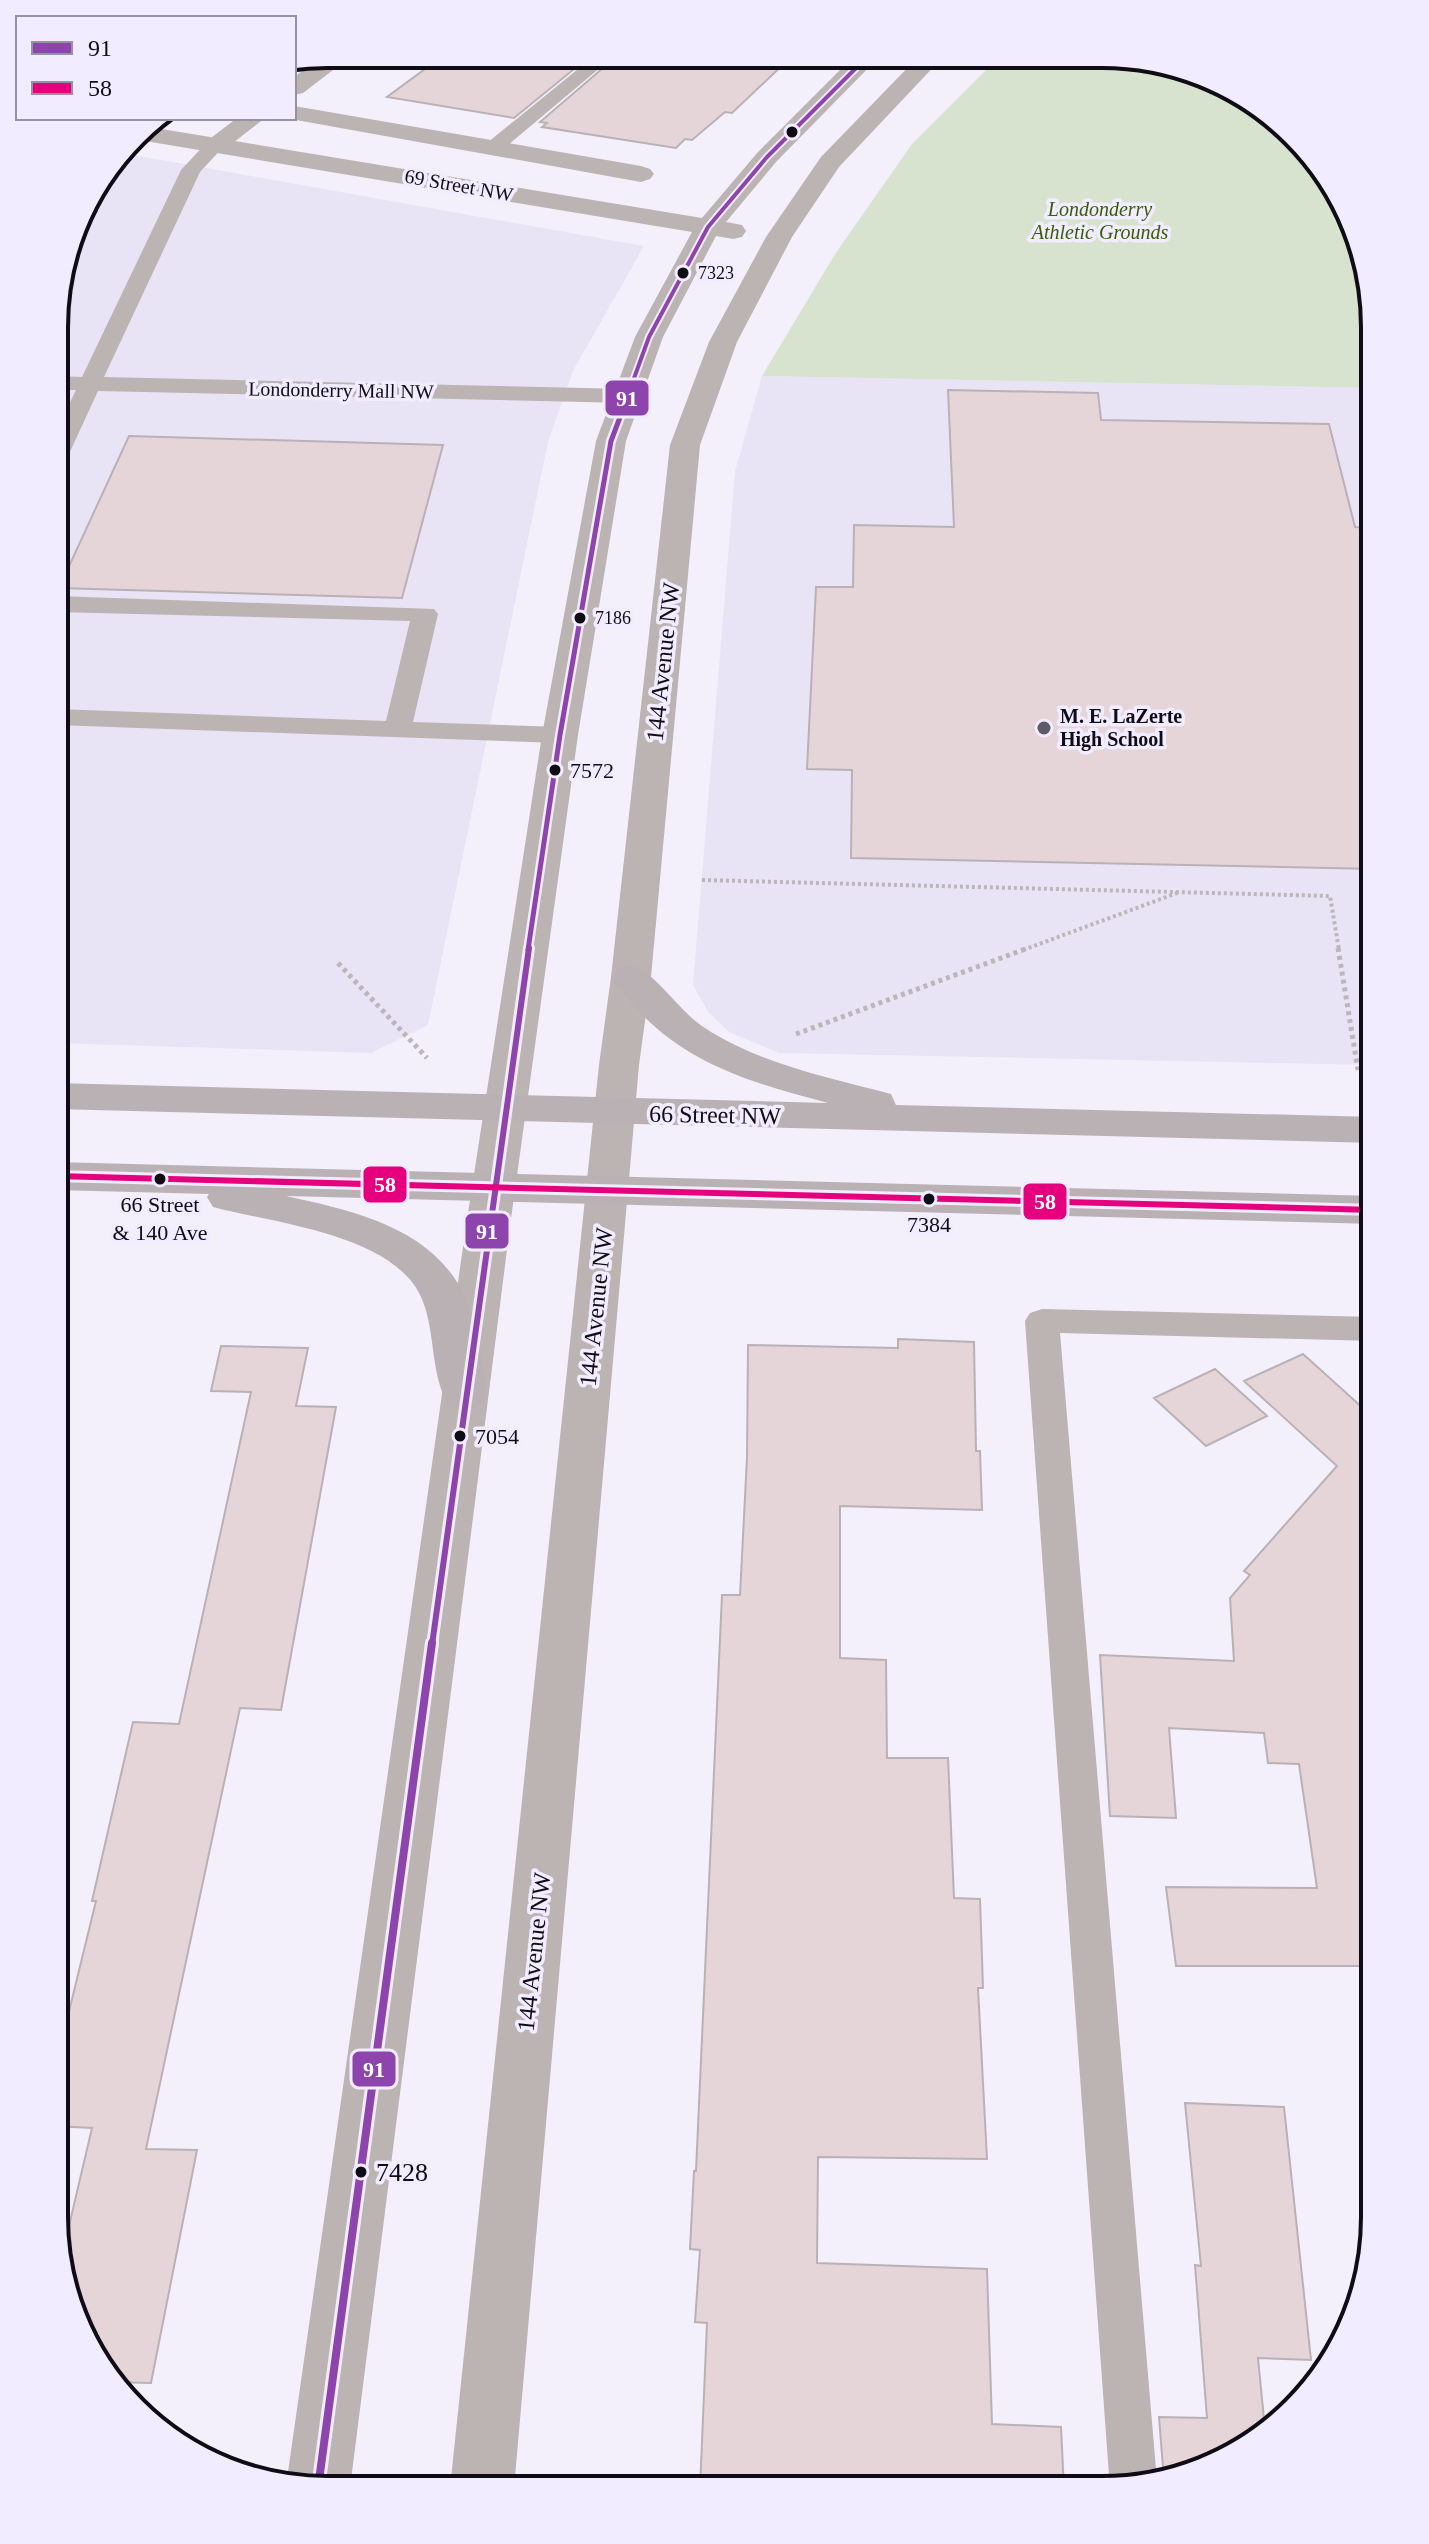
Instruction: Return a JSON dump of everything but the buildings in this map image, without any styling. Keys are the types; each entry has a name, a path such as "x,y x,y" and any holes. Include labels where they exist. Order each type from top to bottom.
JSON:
{"main road":[{"path":"631,977 669,1020 714,1049 781,1075 936,1120"},
{"name":"66 Street NW","path":"68,1096 616,1113 1361,1130"},
{"path":"68,1176 1361,1210"},
{"path":"152,1178 356,1229 401,1248 425,1269 439,1288 465,1395"}],"street":[{"path":"320,2476 494,1187 560,735 611,441 649,337 708,227 767,157 856,68"},
{"name":"144 Avenue NW","path":"483,2476 607,1191 685,445 723,342 779,237 830,162 920,68"},
{"path":"296,87 321,69"},
{"name":"69 Street NW","path":"296,113 641,174"},
{"path":"216,144 250,120"},
{"name":"69 Street NW","path":"153,135 779,237"}],"lane":[{"path":"494,147 590,69"},
{"path":"68,429 194,164 216,144"},
{"name":"Londonderry Mall NW","path":"68,383 627,396"},
{"path":"68,604 425,614 398,729"},
{"path":"68,717 560,735"},
{"path":"1132,2473 1042,1321 1360,1329"}],"path":[{"path":"702,880 1330,896 1358,1070"},
{"path":"795,1034 1180,892"},
{"path":"338,963 427,1058"}],"shaded area":[{"path":"133,155 644,246 573,371 548,442 428,1025 371,1053 68,1043 70,293 88,228 103,197"},
{"name":"M. E. LaZerte High School","path":"762,376 1361,388 1361,1065 779,1053 729,1032 708,1012 693,985 735,471"}],"green space":[{"name":"Londonderry Athletic Grounds","path":"988,68 1119,69 1153,73 1217,95 1273,132 1297,156 1334,212 1347,243 1359,293 1361,388 762,376 835,254 912,144"}],"transit line":[{"name":"91","path":"320,2476 488,1226 560,735 611,441 649,337 708,227 767,157 856,68"},
{"name":"58","path":"68,1176 1361,1210"}],"place":[{"name":"7323","path":"683,273"},
{"name":"7186","path":"580,618"},
{"name":"M. E. LaZerte High School","path":"1044,728"},
{"name":"7572","path":"555,770"},
{"name":"66 Street & 140 Ave","path":"160,1179"},
{"name":"7384","path":"929,1199"},
{"name":"7054","path":"460,1436"},
{"name":"7428","path":"361,2172"}]}
